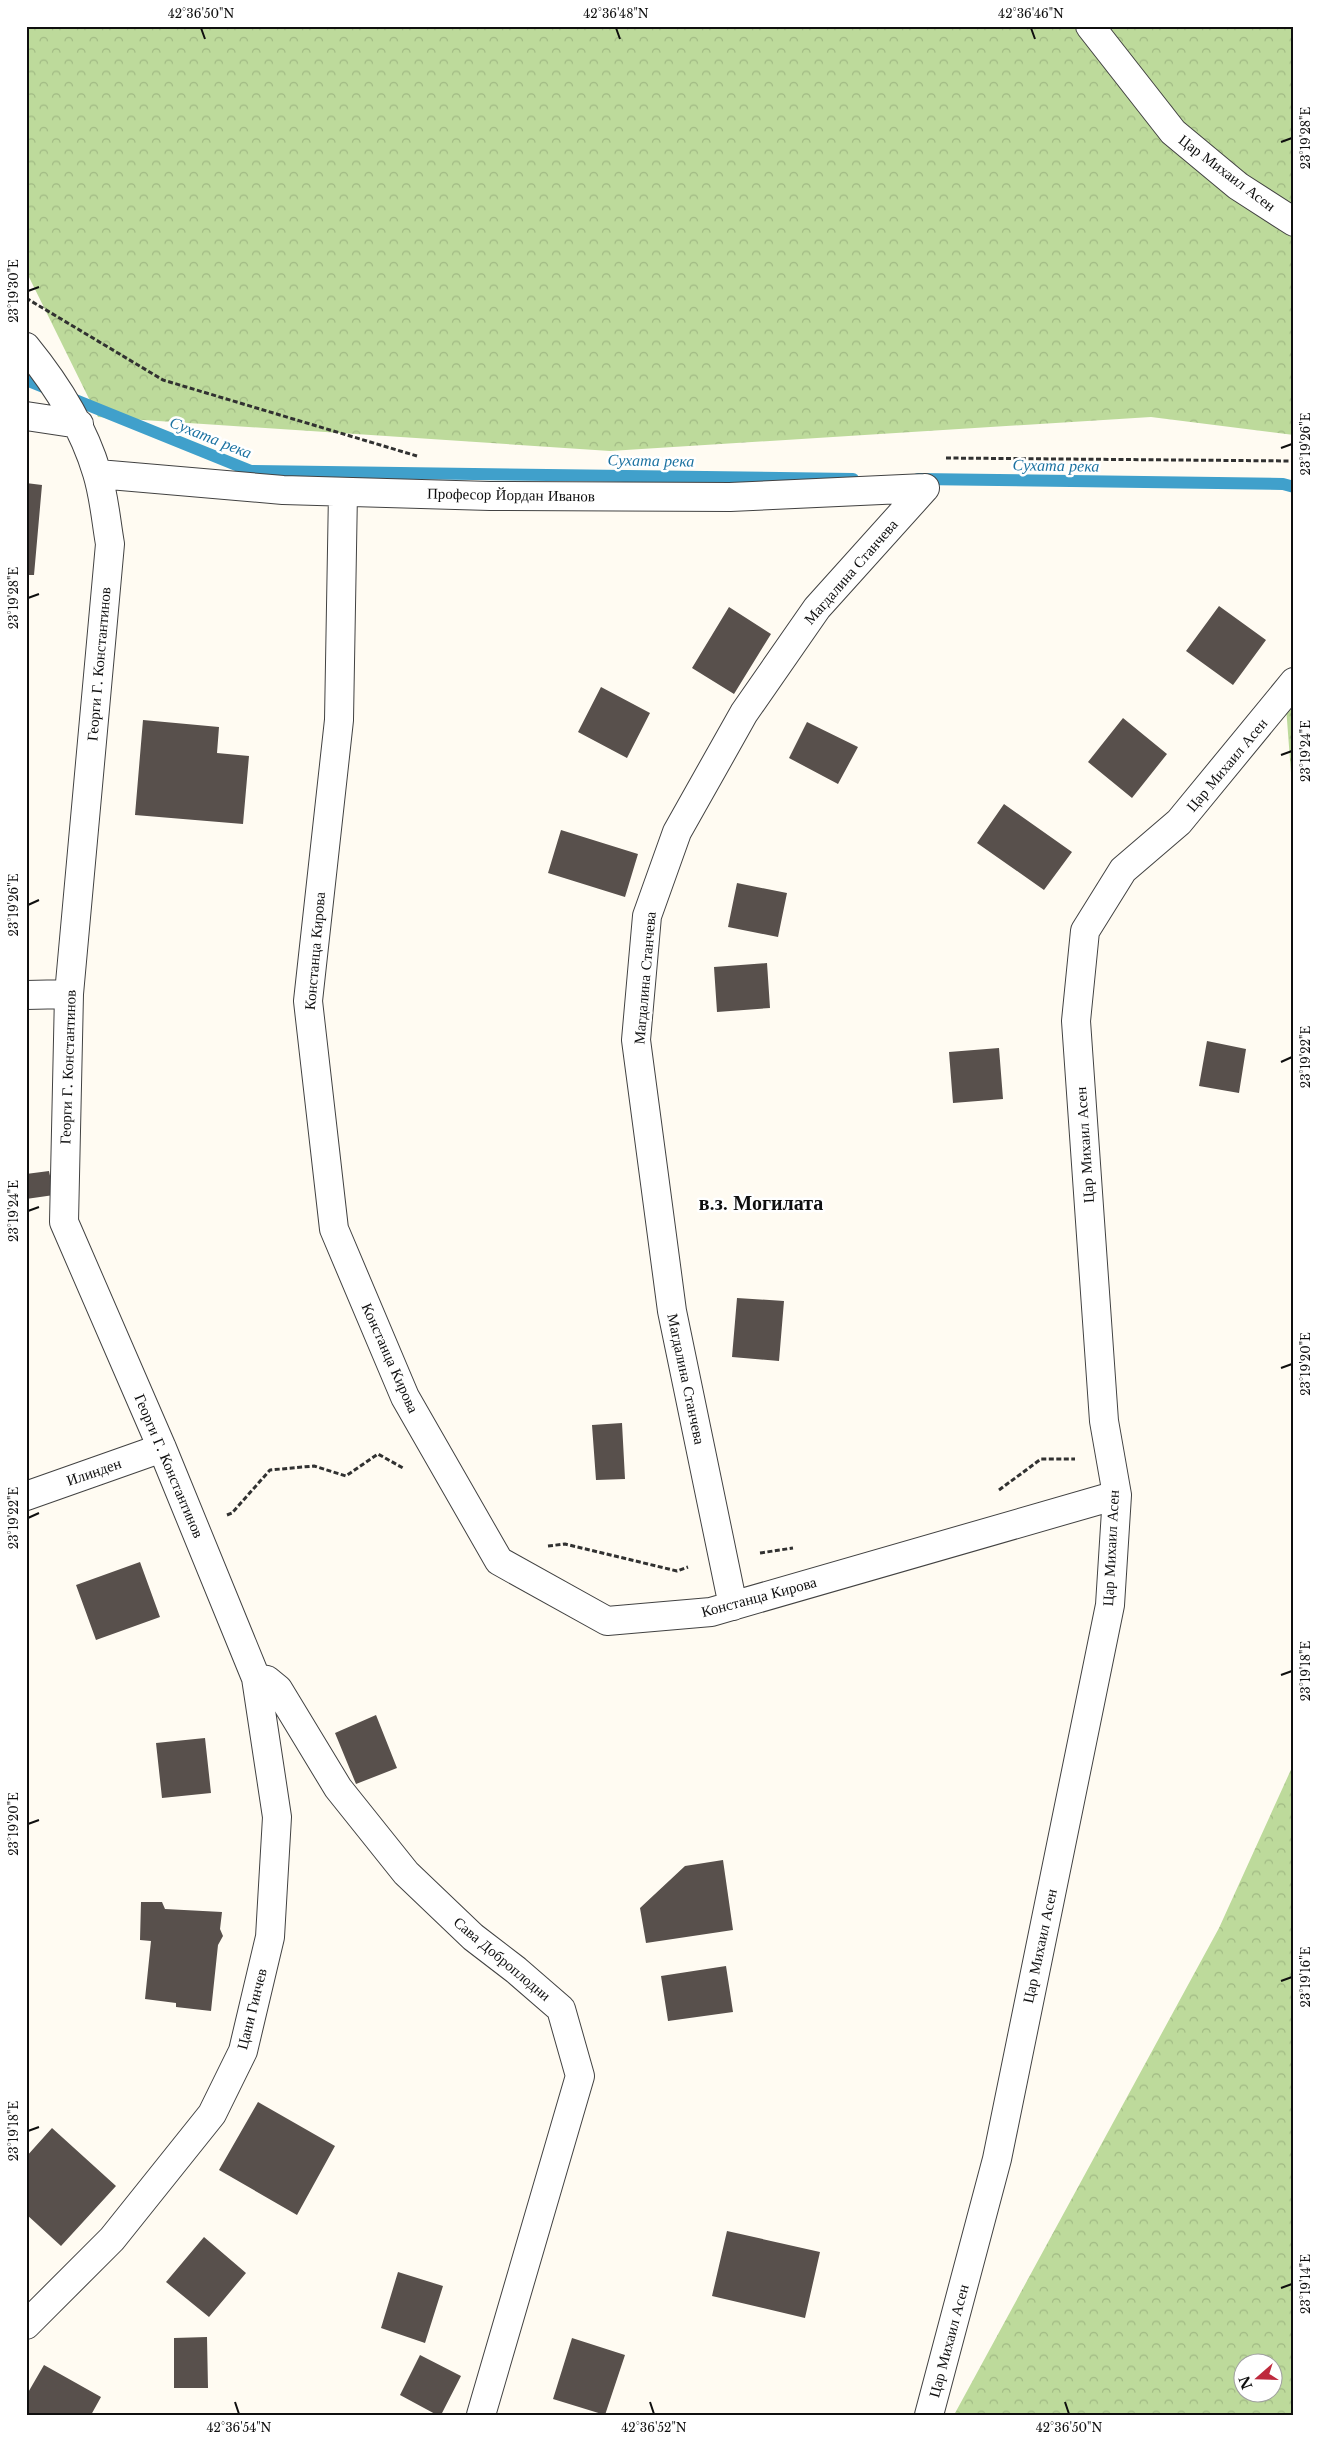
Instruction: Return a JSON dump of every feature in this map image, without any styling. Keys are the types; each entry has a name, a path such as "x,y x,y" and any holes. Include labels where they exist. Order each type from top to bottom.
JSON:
{"street":[{"name":"Цар Михаил Асен","path":"1090,26 1173,132 1238,186 1294,222"},
{"name":"Георги Г. Константинов","path":"34,356 78,423 98,474 110,544 69,994 64,1222 162,1448 256,1678"},
{"path":"26,416 78,423"},
{"name":"Професор Йордан Иванов","path":"98,474 283,490 490,496 730,497 925,488"},
{"name":"Магдалина Станчева","path":"733,1606 672,1311 636,1040 647,916 677,832 744,713 817,608 925,488"},
{"name":"Констанца Кирова","path":"343,492 339,720 308,1001 334,1228 405,1397 499,1561 606,1622 711,1612 1117,1496"},
{"name":"Цар Михаил Асен","path":"929,2415 997,2159 1110,1605 1117,1496 1104,1421 1076,1021 1085,931 1124,870 1179,822 1294,682"},
{"path":"26,995 69,994"},
{"name":"Илинден","path":"26,1496 162,1448"},
{"name":"Цани Гинчев","path":"26,2325 112,2239 212,2114 243,2050 270,1937 277,1817 256,1678"},
{"name":"Сава Доброплодни","path":"256,1678 267,1680 278,1689 338,1788 406,1873 472,1937 516,1970 561,2009 580,2076 481,2415"}],"path":[{"path":"26,298 163,380 424,458"},
{"path":"942,458 1294,462"},
{"path":"193,1525 232,1513 270,1470 314,1466 346,1476 378,1454 402,1468 422,1466 430,1440"},
{"path":"996,1492 1041,1459 1111,1458"},
{"path":"541,1547 565,1544 677,1571 706,1560 800,1547"}],"green space":[{"path":"26,26 1294,26 1294,435 1151,417 610,451 98,417 26,271"},
{"path":"1294,672 1294,776 1291,773 1284,680"},
{"path":"1294,1763 1294,2415 954,2415 1219,1928"}],"building":[{"path":"26,483 42,485 34,575 26,575"},
{"path":"1219,606 1266,640 1233,685 1186,651"},
{"path":"729,607 771,634 734,694 692,668"},
{"path":"601,687 650,713 627,758 578,732"},
{"path":"1123,718 1167,754 1132,798 1088,762"},
{"path":"143,720 219,727 217,753 249,756 243,824 135,815"},
{"path":"807,722 858,747 838,784 789,758"},
{"path":"1004,804 1072,852 1044,890 977,843"},
{"path":"561,830 638,854 625,897 548,873"},
{"path":"737,883 787,893 778,937 728,927"},
{"path":"767,963 770,1008 717,1012 714,967"},
{"path":"1207,1041 1246,1049 1239,1093 1199,1086"},
{"path":"999,1048 1003,1099 953,1103 949,1052"},
{"path":"49,1171 54,1195 26,1199 26,1174"},
{"path":"737,1298 784,1301 779,1361 732,1357"},
{"path":"622,1423 625,1479 596,1480 592,1425"},
{"path":"140,1562 160,1617 96,1640 76,1585"},
{"path":"376,1715 397,1768 356,1784 335,1733"},
{"path":"205,1738 211,1793 162,1798 156,1743"},
{"path":"723,1860 733,1930 646,1943 640,1908 685,1866"},
{"path":"141,1902 162,1902 165,1909 222,1912 220,1929 223,1936 218,1945 211,2011 176,2007 176,2003 145,1999 151,1941 140,1940"},
{"path":"726,1966 733,2012 668,2021 661,1976"},
{"path":"258,2102 335,2146 297,2215 219,2170"},
{"path":"52,2128 116,2186 61,2246 26,2214 26,2157"},
{"path":"727,2231 820,2252 805,2318 712,2296"},
{"path":"204,2237 246,2273 209,2317 166,2282"},
{"path":"398,2272 443,2286 425,2343 381,2328"},
{"path":"207,2337 208,2388 174,2388 174,2338"},
{"path":"572,2338 625,2355 605,2415 553,2399"},
{"path":"420,2355 461,2376 441,2415 437,2415 400,2395"},
{"path":"44,2365 101,2397 91,2415 26,2415 26,2396"}],"waterway":[{"name":"Сухата река","path":"26,380 251,471 853,479"},
{"name":"Сухата река","path":"918,479 1283,484 1294,487"}],"district":[{"name":"в.з. Могилата","path":"761,1203"}]}
